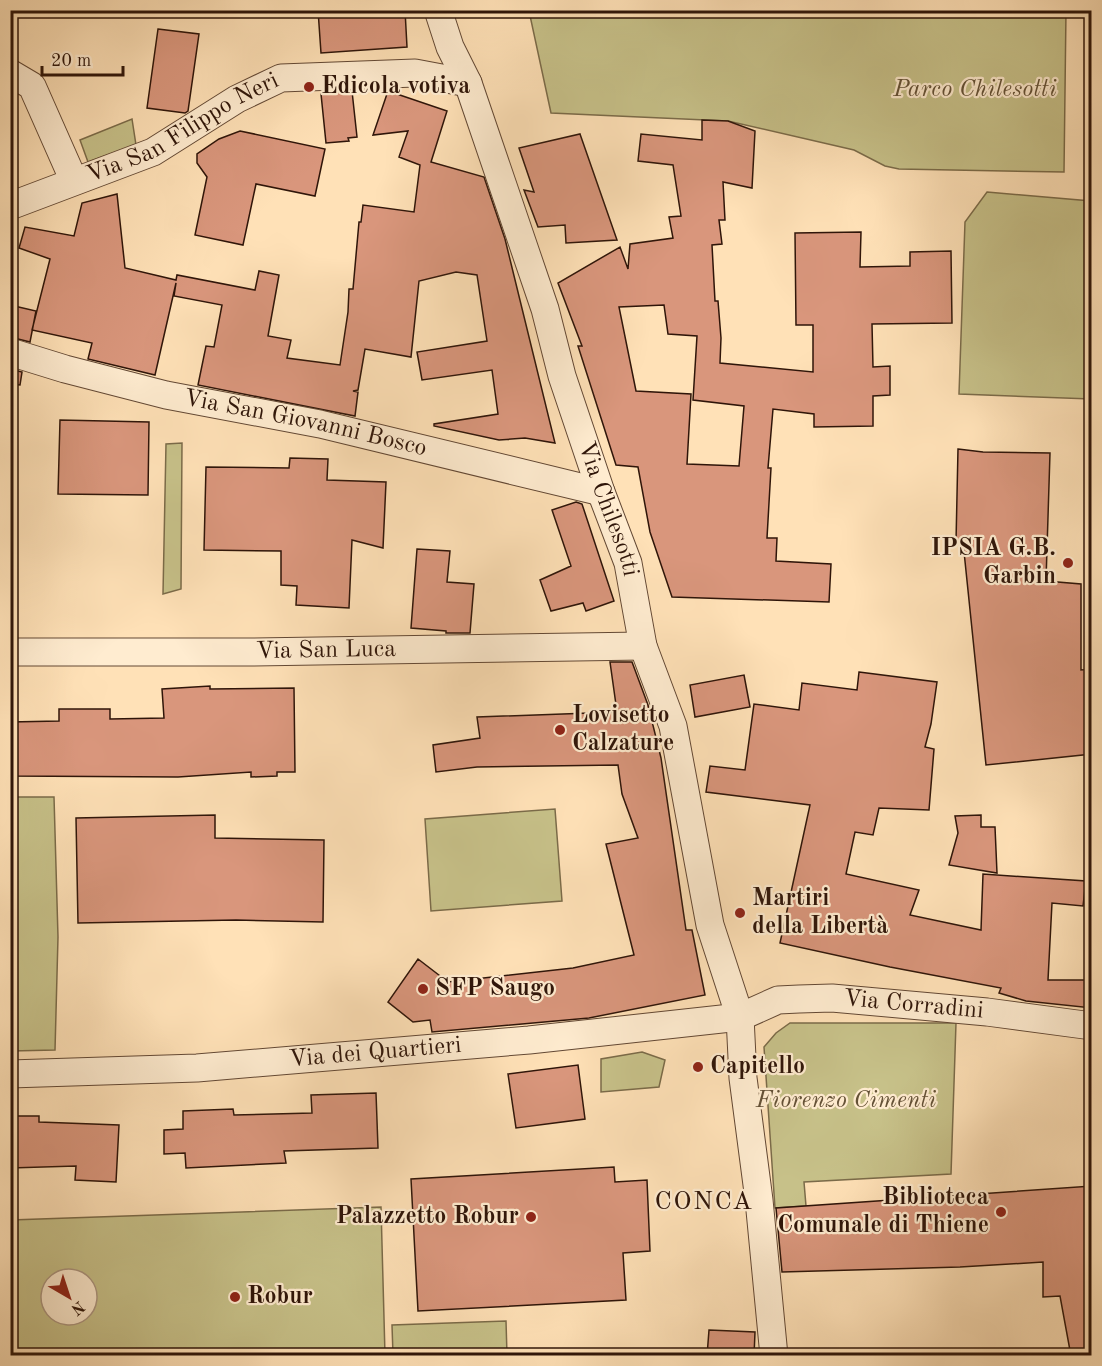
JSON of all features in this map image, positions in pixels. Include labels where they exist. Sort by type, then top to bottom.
[{"type":"street","name":"Via Chilesotti","points":[[438,10],[450,47],[468,82],[545,309],[562,376],[601,492],[628,563],[643,646],[673,726],[710,925],[740,1017],[743,1078],[759,1200],[774,1356]]},
{"type":"street","points":[[10,73],[32,86],[74,181]]},
{"type":"street","name":"Via San Filippo Neri","points":[[10,206],[153,152],[237,99],[281,78],[415,73],[468,82]]},
{"type":"street","name":"Via San Giovanni Bosco","points":[[10,352],[64,369],[166,395],[320,424],[601,492]]},
{"type":"street","name":"Via San Luca","points":[[10,652],[239,652],[643,646]]},
{"type":"street","name":"Via Corradini","points":[[740,1017],[778,1000],[832,998],[987,1012],[1092,1026]]},
{"type":"street","name":"Via dei Quartieri","points":[[10,1074],[197,1068],[529,1040],[740,1017]]},
{"type":"green space","name":"Parco Chilesotti","points":[[529,11],[1066,11],[1064,172],[899,169],[885,166],[854,150],[728,121],[551,113]]},
{"type":"green space","points":[[132,119],[136,145],[88,162],[80,140]]},
{"type":"green space","points":[[987,192],[1091,201],[1091,399],[959,394],[965,222]]},
{"type":"green space","points":[[182,443],[181,589],[163,594],[166,444]]},
{"type":"green space","points":[[10,797],[54,797],[58,937],[55,1050],[11,1051]]},
{"type":"green space","points":[[555,809],[562,901],[431,911],[425,819]]},
{"type":"green space","name":"Fiorenzo Cimenti","points":[[790,1023],[956,1023],[951,1174],[804,1182],[806,1206],[775,1208],[764,1047],[776,1033]]},
{"type":"green space","points":[[642,1052],[665,1060],[659,1087],[601,1092],[601,1059]]},
{"type":"green space","name":"Robur","points":[[381,1207],[385,1355],[11,1355],[11,1220]]},
{"type":"green space","points":[[506,1321],[507,1355],[393,1355],[392,1325]]},
{"type":"building","points":[[318,10],[405,10],[407,47],[321,53]]},
{"type":"building","points":[[158,29],[199,34],[188,111],[185,113],[147,108]]},
{"type":"building","points":[[352,91],[357,137],[348,138],[349,141],[326,143],[321,94]]},
{"type":"building","points":[[388,91],[447,111],[431,162],[484,177],[505,239],[555,443],[525,438],[499,440],[434,426],[434,424],[498,414],[492,370],[422,380],[417,352],[487,341],[477,275],[456,272],[419,281],[411,357],[365,349],[358,390],[353,391],[358,392],[355,416],[198,385],[206,346],[214,347],[222,305],[174,296],[176,283],[155,375],[88,359],[92,343],[32,330],[50,259],[19,248],[25,227],[74,236],[82,203],[117,194],[125,268],[176,280],[177,275],[255,290],[259,271],[279,275],[268,336],[291,340],[287,358],[340,365],[349,289],[353,289],[359,222],[361,222],[363,205],[414,212],[420,165],[399,157],[408,131],[373,135]]},
{"type":"building","points":[[702,120],[728,121],[755,131],[752,188],[723,182],[725,220],[719,220],[722,244],[712,245],[715,301],[718,301],[721,338],[720,363],[813,372],[813,325],[796,325],[795,233],[861,232],[860,267],[910,266],[910,252],[951,251],[952,323],[872,324],[873,367],[890,366],[890,395],[873,396],[873,426],[814,427],[814,414],[773,409],[768,468],[771,468],[767,538],[777,538],[776,561],[831,564],[829,602],[672,597],[650,532],[638,467],[616,465],[578,346],[582,346],[558,283],[620,247],[628,269],[630,244],[673,238],[669,217],[681,216],[673,165],[638,161],[641,134],[702,140]],"holes":[[[664,305],[668,334],[697,336],[693,400],[744,406],[739,466],[687,464],[691,394],[636,391],[619,307]]]},
{"type":"building","points":[[240,131],[325,149],[315,196],[256,184],[243,245],[195,235],[207,177],[197,163],[197,154],[219,139]]},
{"type":"building","points":[[580,134],[617,240],[566,243],[565,225],[538,227],[524,190],[534,192],[519,148]]},
{"type":"building","points":[[10,305],[36,311],[30,342],[10,337]]},
{"type":"building","points":[[10,369],[22,372],[20,385],[10,384]]},
{"type":"building","points":[[60,420],[149,422],[148,495],[58,494]]},
{"type":"building","points":[[958,449],[983,452],[1050,453],[1046,581],[1081,584],[1081,670],[1092,669],[1092,754],[986,765],[963,542],[956,542]]},
{"type":"building","points":[[290,458],[328,459],[327,480],[386,482],[383,548],[352,540],[349,608],[296,605],[297,586],[281,585],[281,551],[204,550],[206,467],[289,468]]},
{"type":"building","points":[[576,502],[582,504],[614,601],[586,611],[583,603],[551,611],[540,580],[571,566],[552,510]]},
{"type":"building","points":[[417,549],[450,551],[447,582],[474,584],[470,633],[446,633],[446,631],[411,628]]},
{"type":"building","points":[[610,662],[632,662],[648,705],[661,758],[686,930],[692,930],[705,995],[589,1018],[432,1032],[430,1020],[413,1022],[388,1002],[418,959],[448,982],[573,968],[634,955],[606,844],[638,838],[622,794],[618,765],[477,767],[436,772],[433,745],[480,738],[477,717],[617,712]]},
{"type":"building","points":[[859,672],[937,682],[925,747],[934,749],[929,810],[879,808],[873,835],[855,832],[846,874],[919,890],[910,915],[981,930],[983,874],[1086,881],[1083,906],[1052,903],[1048,980],[1092,980],[1092,1008],[1026,1001],[999,993],[1001,988],[780,943],[810,805],[706,792],[710,766],[745,770],[754,704],[799,710],[802,683],[857,690]]},
{"type":"building","points":[[744,675],[750,707],[695,717],[690,685]]},
{"type":"building","points":[[210,686],[210,689],[294,688],[295,772],[277,772],[277,776],[251,777],[251,772],[178,777],[10,776],[10,722],[59,721],[59,709],[110,709],[110,719],[164,718],[162,689]]},
{"type":"building","points":[[215,815],[215,838],[324,840],[323,922],[236,920],[78,923],[76,818]]},
{"type":"building","points":[[981,815],[981,827],[995,827],[997,873],[949,865],[958,833],[955,816]]},
{"type":"building","points":[[578,1065],[585,1119],[516,1128],[508,1074]]},
{"type":"building","points":[[376,1093],[378,1148],[284,1151],[286,1163],[186,1168],[185,1153],[164,1154],[164,1130],[183,1129],[183,1111],[233,1109],[234,1115],[312,1113],[311,1095]]},
{"type":"building","points":[[10,1116],[39,1116],[39,1122],[119,1125],[116,1182],[75,1180],[76,1166],[10,1168]]},
{"type":"building","name":"Palazzetto Robur","points":[[614,1167],[615,1182],[647,1180],[650,1251],[623,1253],[626,1300],[418,1311],[411,1179]]},
{"type":"building","points":[[1092,1186],[1092,1356],[1071,1356],[1060,1296],[1043,1297],[1043,1262],[960,1267],[782,1272],[776,1208]]},
{"type":"building","points":[[709,1330],[755,1332],[754,1356],[707,1356]]},
{"type":"place","name":"Edicola votiva","points":[[309,87]]},
{"type":"place","name":"IPSIA G.B. Garbin","points":[[1068,563]]},
{"type":"place","name":"Lovisetto Calzature","points":[[560,730]]},
{"type":"place","name":"Martiri della Libertà","points":[[740,913]]},
{"type":"place","name":"SFP Saugo","points":[[423,989]]},
{"type":"place","name":"Capitello","points":[[698,1067]]},
{"type":"place","name":"Biblioteca Comunale di Thiene","points":[[1001,1212]]},
{"type":"place","name":"Palazzetto Robur","points":[[531,1217]]},
{"type":"place","name":"Robur","points":[[235,1297]]},
{"type":"district","name":"CONCA","points":[[704,1202]]}]
